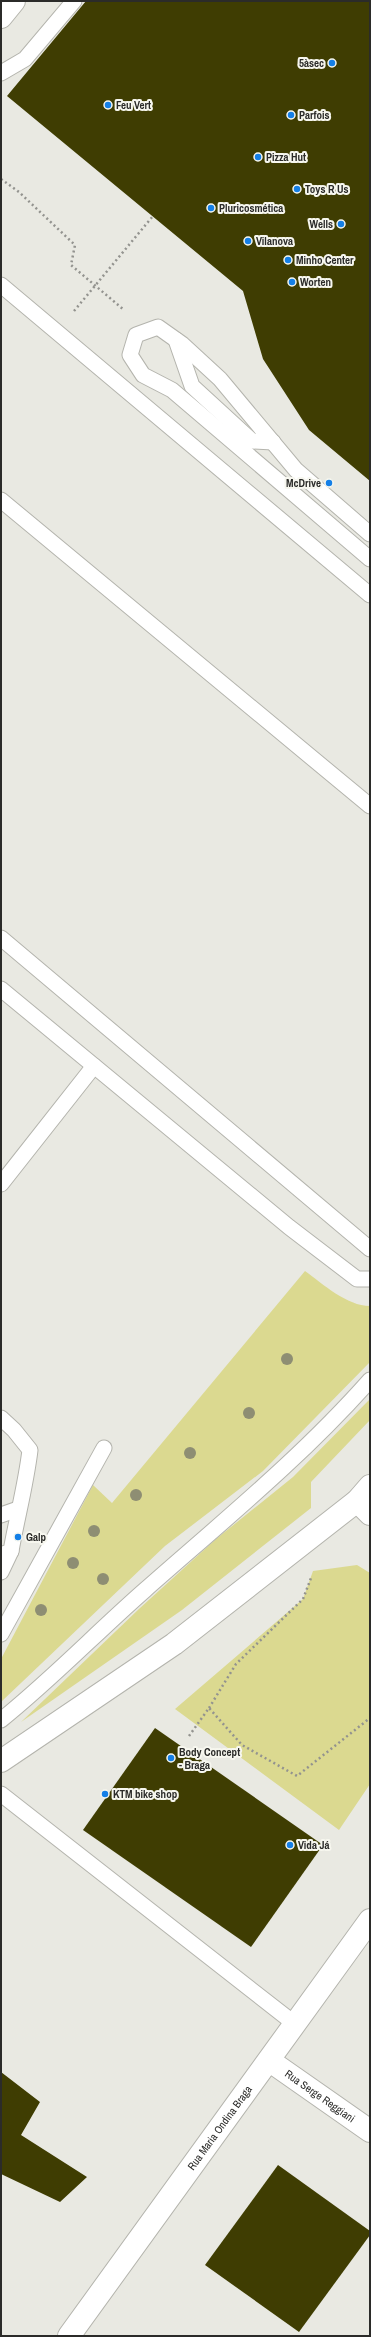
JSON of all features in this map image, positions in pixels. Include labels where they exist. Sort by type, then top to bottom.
[{"type":"street","points":[[1,17],[14,1]]},
{"type":"street","points":[[1,1761],[174,1644],[366,1501]]},
{"type":"street","name":"Rua Maria Ondina Braga","points":[[69,2336],[270,2061],[370,1920]]},
{"type":"street","name":"Rua Serge Reggiani","points":[[270,2061],[370,2131]]},
{"type":"lane","points":[[1,73],[25,59],[74,1]]},
{"type":"lane","points":[[1,285],[370,595]]},
{"type":"lane","points":[[370,534],[296,470],[220,379],[176,340],[158,327],[136,335],[130,355],[143,375],[172,390],[370,559]]},
{"type":"lane","points":[[176,340],[192,386],[252,441],[273,442]]},
{"type":"lane","points":[[1,500],[370,806]]},
{"type":"lane","points":[[1,938],[370,1249]]},
{"type":"lane","points":[[1,989],[295,1232],[357,1279],[370,1279]]},
{"type":"lane","points":[[1,1184],[94,1066]]},
{"type":"lane","points":[[1,1720],[121,1611],[270,1482],[347,1406],[370,1380]]},
{"type":"lane","points":[[1,1418],[14,1430],[30,1450],[26,1482],[1,1572]]},
{"type":"lane","points":[[1,1634],[104,1448]]},
{"type":"lane","points":[[1,1515],[18,1509]]},
{"type":"lane","points":[[1,1794],[295,2024]]},
{"type":"path","points":[[1,179],[19,192],[75,245],[71,265],[126,312]]},
{"type":"path","points":[[57,332],[153,216]]},
{"type":"path","points":[[189,1736],[209,1708],[236,1664],[303,1599],[313,1571]]},
{"type":"path","points":[[209,1708],[242,1745],[297,1776],[370,1718]]},
{"type":"shaded area","points":[[305,1271],[327,1288],[344,1298],[361,1305],[370,1306],[370,1362],[263,1471],[165,1546],[1,1702],[1,1659],[93,1485],[112,1503]]},
{"type":"shaded area","points":[[370,1399],[370,1420],[311,1482],[311,1508],[182,1610],[21,1722],[140,1608],[216,1539],[293,1477]]},
{"type":"shaded area","points":[[357,1565],[370,1573],[370,1784],[339,1830],[175,1709],[303,1599],[313,1571]]},
{"type":"building","name":"Minho Center","points":[[86,1],[370,1],[370,481],[309,430],[263,359],[243,291],[7,96]]},
{"type":"building","points":[[155,1728],[323,1845],[251,1947],[83,1830]]},
{"type":"building","points":[[1,2072],[40,2102],[21,2135],[87,2177],[60,2202],[1,2174]]},
{"type":"building","points":[[278,2165],[370,2231],[370,2235],[299,2332],[205,2265]]},
{"type":"place","name":"5àsec","points":[[332,63]]},
{"type":"place","name":"Feu Vert","points":[[108,105]]},
{"type":"place","name":"Parfois","points":[[291,115]]},
{"type":"place","name":"Pizza Hut","points":[[258,157]]},
{"type":"place","name":"Toys R Us","points":[[297,189]]},
{"type":"place","name":"Pluricosmética","points":[[211,208]]},
{"type":"place","name":"Wells","points":[[341,224]]},
{"type":"place","name":"Vilanova","points":[[248,241]]},
{"type":"place","name":"Minho Center","points":[[288,260]]},
{"type":"place","name":"Worten","points":[[292,282]]},
{"type":"place","name":"McDrive","points":[[329,483]]},
{"type":"place","name":"Galp","points":[[18,1537]]},
{"type":"place","name":"Body Concept - Braga","points":[[171,1758]]},
{"type":"place","name":"KTM bike shop","points":[[105,1794]]},
{"type":"place","name":"Vida Já","points":[[290,1845]]}]
